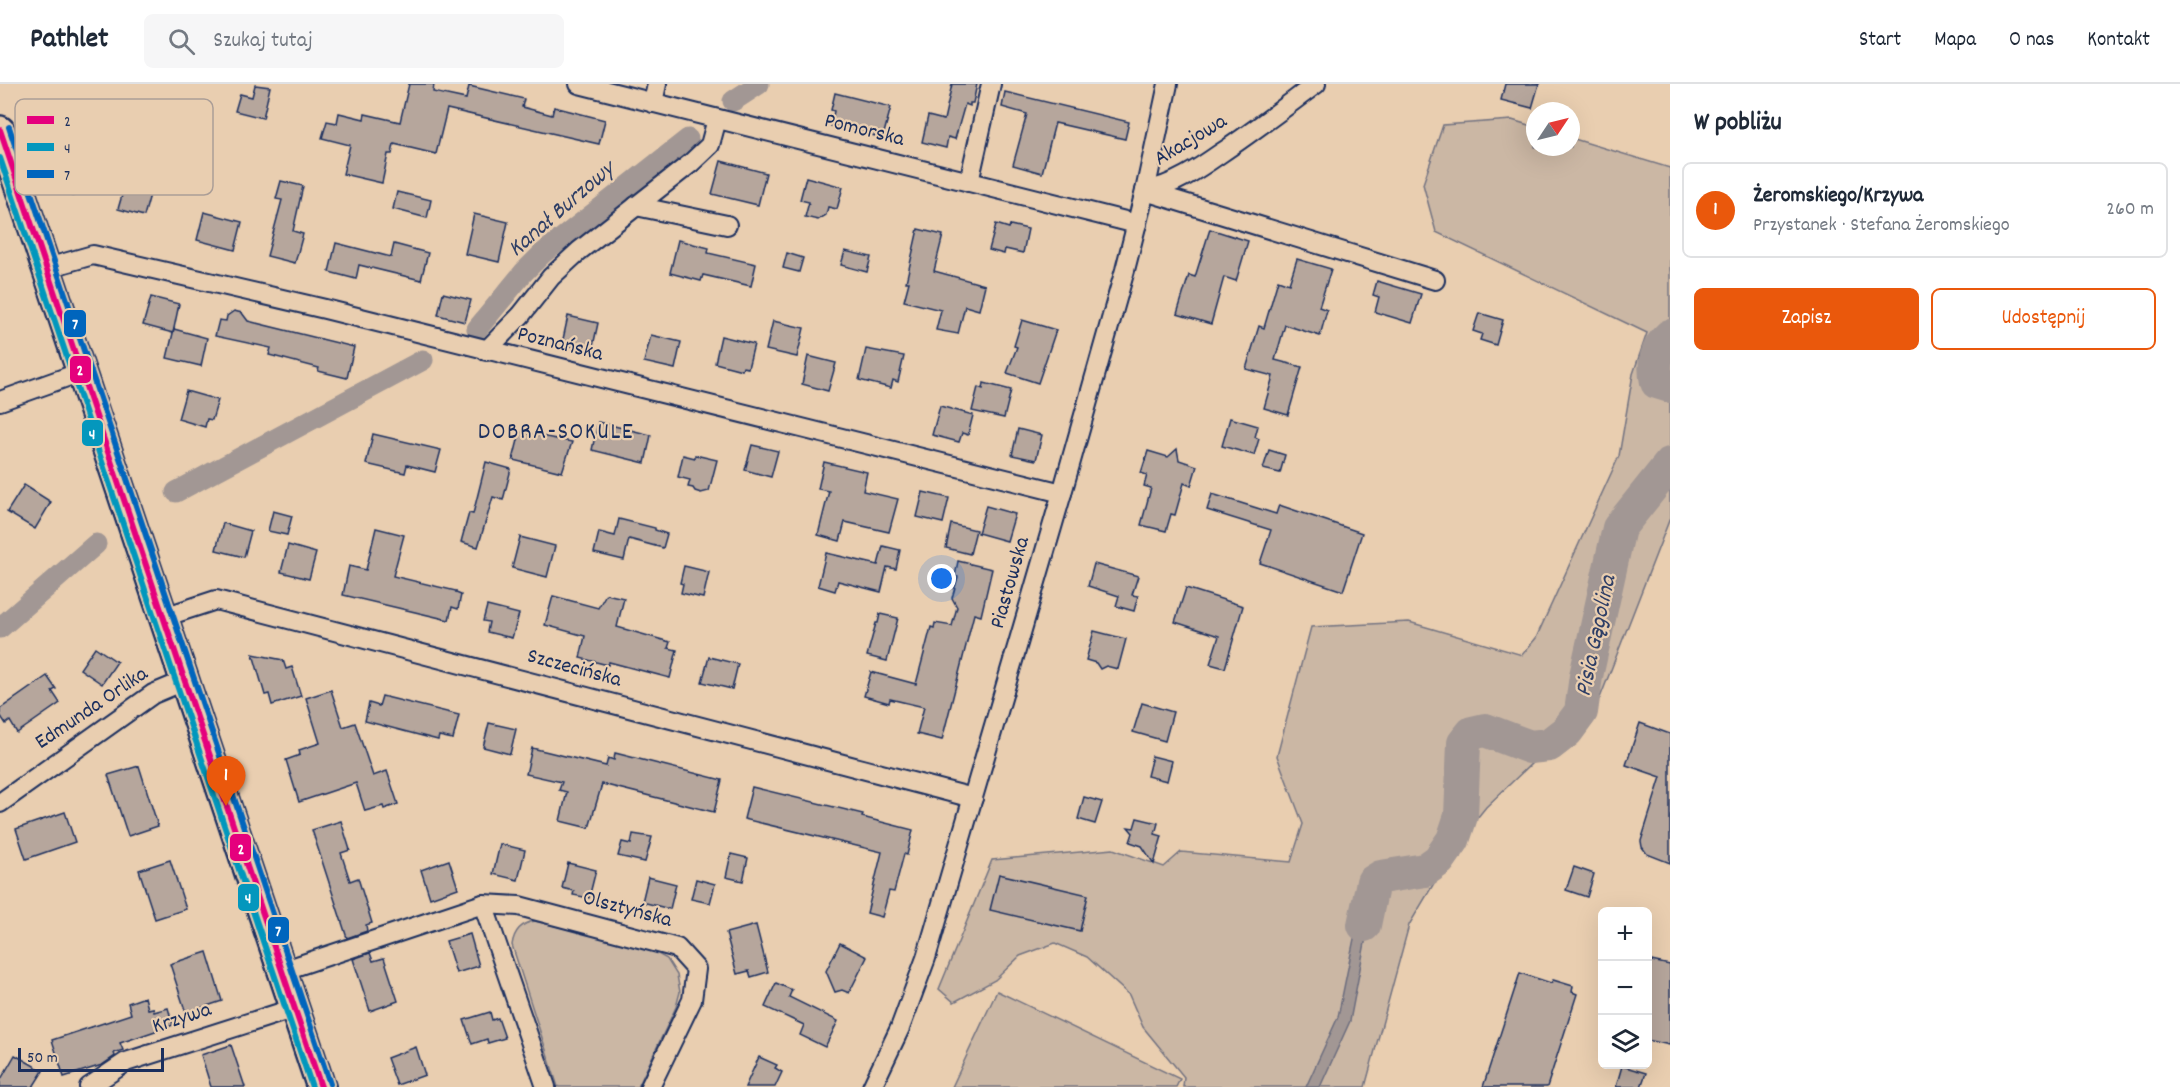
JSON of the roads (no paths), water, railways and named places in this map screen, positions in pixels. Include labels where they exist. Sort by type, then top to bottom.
[{"type":"street","name":"Pomorska","points":[[579,84],[1137,224]]},
{"type":"street","points":[[653,103],[657,84]]},
{"type":"street","points":[[969,182],[991,84]]},
{"type":"street","name":"Piastowska","points":[[872,1087],[900,1028],[926,958],[1062,493],[1137,224],[1168,84]]},
{"type":"street","name":"Akacjowa","points":[[1145,191],[1164,187],[1194,171],[1258,128],[1316,84]]},
{"type":"street","points":[[486,351],[521,315],[551,277],[710,145],[717,119]]},
{"type":"street","points":[[0,130],[15,175]]},
{"type":"street","points":[[1145,191],[1435,280]]},
{"type":"street","points":[[22,195],[321,1087]]},
{"type":"street","points":[[636,206],[728,225]]},
{"type":"street","name":"Poznańska","points":[[46,268],[93,255],[325,309],[1062,493]]},
{"type":"street","points":[[0,401],[81,372]]},
{"type":"street","name":"Szczecińska","points":[[164,617],[216,600],[973,798]]},
{"type":"street","name":"Edmunda Orlika","points":[[0,803],[144,699],[184,681]]},
{"type":"street","points":[[483,904],[546,1087]]},
{"type":"street","name":"Olsztyńska","points":[[282,971],[483,904],[519,906],[677,948],[696,969],[692,1000],[650,1087]]},
{"type":"street","name":"Krzywa","points":[[89,1087],[126,1062],[295,1008]]},
{"type":"waterway","name":"Kanał Burzowy","points":[[733,101],[759,84]]},
{"type":"waterway","name":"Kanał Burzowy","points":[[477,329],[524,272],[542,254],[688,139]]},
{"type":"waterway","name":"Pisia Gągolina","points":[[1670,336],[1659,351],[1655,369],[1657,382],[1670,386]]},
{"type":"waterway","name":"Kanał Burzowy","points":[[176,492],[423,360]]},
{"type":"waterway","name":"Pisia Gągolina","points":[[1364,925],[1373,882],[1381,877],[1425,870],[1439,860],[1453,840],[1461,816],[1464,743],[1472,733],[1485,730],[1530,747],[1549,745],[1567,731],[1581,712],[1586,676],[1619,528],[1670,464]]},
{"type":"waterway","name":"Kanał Burzowy","points":[[0,628],[96,544]]},
{"type":"place","name":"Żeromskiego/Krzywa","points":[[226,806]]},
{"type":"district","name":"DOBRA-SOKULE","points":[[556,433]]}]
